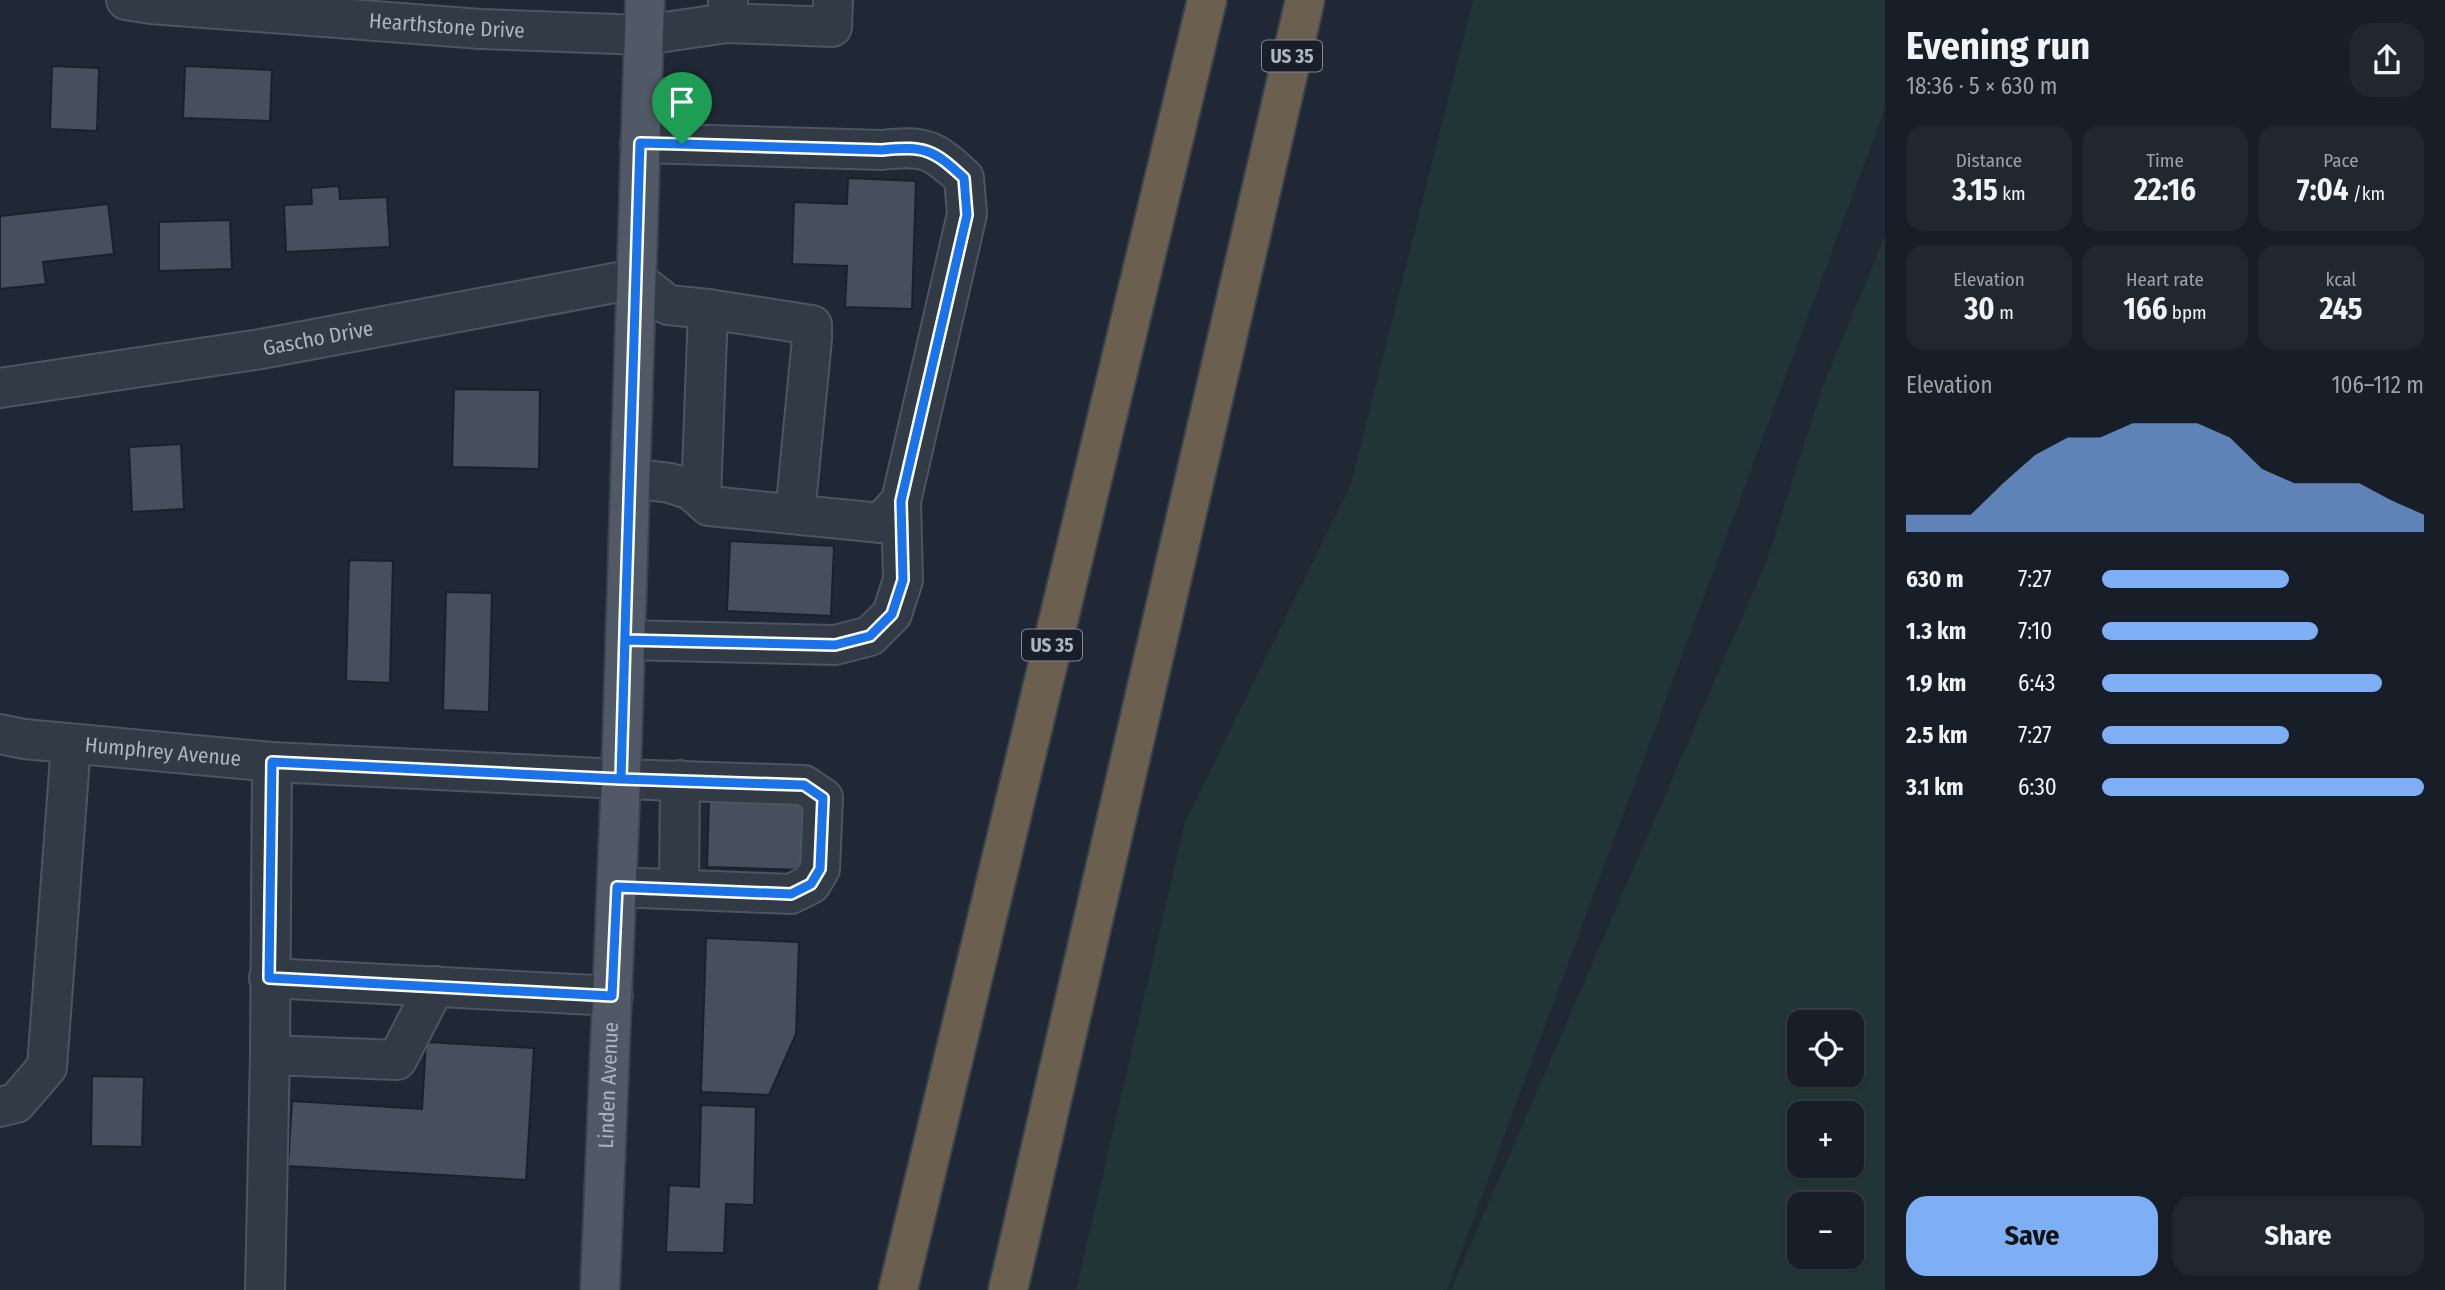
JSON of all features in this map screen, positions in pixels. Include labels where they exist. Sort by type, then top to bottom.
[{"type":"highway","points":[[1152,225],[1180,0]]},
{"type":"highway","name":"US 35","points":[[898,1290],[1207,0]]},
{"type":"highway","name":"US 35","points":[[1007,1290],[1306,0]]},
{"type":"main road","name":"Linden Avenue","points":[[600,1290],[621,779],[645,18]]},
{"type":"street","name":"Hearthstone Drive","points":[[145,1],[363,10],[481,29],[727,11],[832,27],[833,0]]},
{"type":"street","points":[[625,640],[835,645],[870,636],[892,614],[903,580],[901,501],[967,215],[964,178],[941,156],[912,147],[882,150],[640,143]]},
{"type":"street","points":[[635,278],[668,305],[812,325],[795,514]]},
{"type":"street","name":"Gascho Drive","points":[[0,387],[261,349],[635,278]]},
{"type":"street","points":[[701,498],[708,309]]},
{"type":"street","points":[[630,478],[670,483],[691,490],[709,506],[881,523],[901,501]]},
{"type":"street","name":"Humphrey Avenue","points":[[0,734],[71,744],[272,762],[804,785],[823,798],[820,869],[811,884],[791,894],[679,888]]},
{"type":"street","points":[[0,1107],[16,1103],[47,1067],[71,744]]},
{"type":"street","points":[[265,1290],[272,762]]},
{"type":"street","points":[[617,887],[679,888],[680,780]]},
{"type":"street","points":[[269,978],[612,996]]},
{"type":"street","points":[[270,1055],[397,1060],[435,986]]},
{"type":"shaded area","points":[[1473,0],[1885,0],[1885,108],[1447,1290],[1076,1290],[1185,822],[1351,484]]},
{"type":"shaded area","points":[[1885,236],[1885,1290],[1451,1290],[1767,560],[1823,386]]},
{"type":"building","points":[[52,66],[99,68],[97,131],[50,129]]},
{"type":"building","points":[[185,66],[272,70],[270,121],[183,118]]},
{"type":"building","points":[[848,178],[916,181],[912,309],[845,307],[847,266],[792,264],[794,202],[847,204]]},
{"type":"building","points":[[339,186],[340,199],[387,197],[390,247],[286,252],[284,205],[312,204],[311,188]]},
{"type":"building","points":[[108,204],[114,254],[43,262],[46,284],[0,289],[0,216]]},
{"type":"building","points":[[230,220],[232,269],[159,271],[159,222]]},
{"type":"building","points":[[454,389],[540,390],[539,469],[452,467]]},
{"type":"building","points":[[181,444],[184,509],[132,512],[129,447]]},
{"type":"building","points":[[730,541],[834,546],[831,616],[727,611]]},
{"type":"building","points":[[349,560],[393,561],[390,683],[346,681]]},
{"type":"building","points":[[446,592],[492,593],[489,712],[443,710]]},
{"type":"building","points":[[709,799],[806,803],[804,870],[707,867]]},
{"type":"building","points":[[706,938],[799,942],[796,1034],[769,1095],[701,1092]]},
{"type":"building","points":[[426,1042],[534,1048],[526,1180],[288,1166],[292,1101],[422,1109]]},
{"type":"building","points":[[92,1076],[144,1077],[142,1147],[91,1146]]},
{"type":"building","points":[[701,1105],[756,1107],[754,1205],[726,1204],[724,1253],[666,1252],[669,1185],[699,1187]]},
{"type":"route","points":[[682,144],[640,143],[635,278],[621,779],[272,762],[269,978],[612,996],[617,887],[791,894],[811,884],[820,869],[823,798],[804,785],[621,779],[625,640],[835,645],[870,636],[892,614],[903,580],[901,501],[967,215],[964,178],[941,156],[912,147],[882,150],[682,144]]}]
